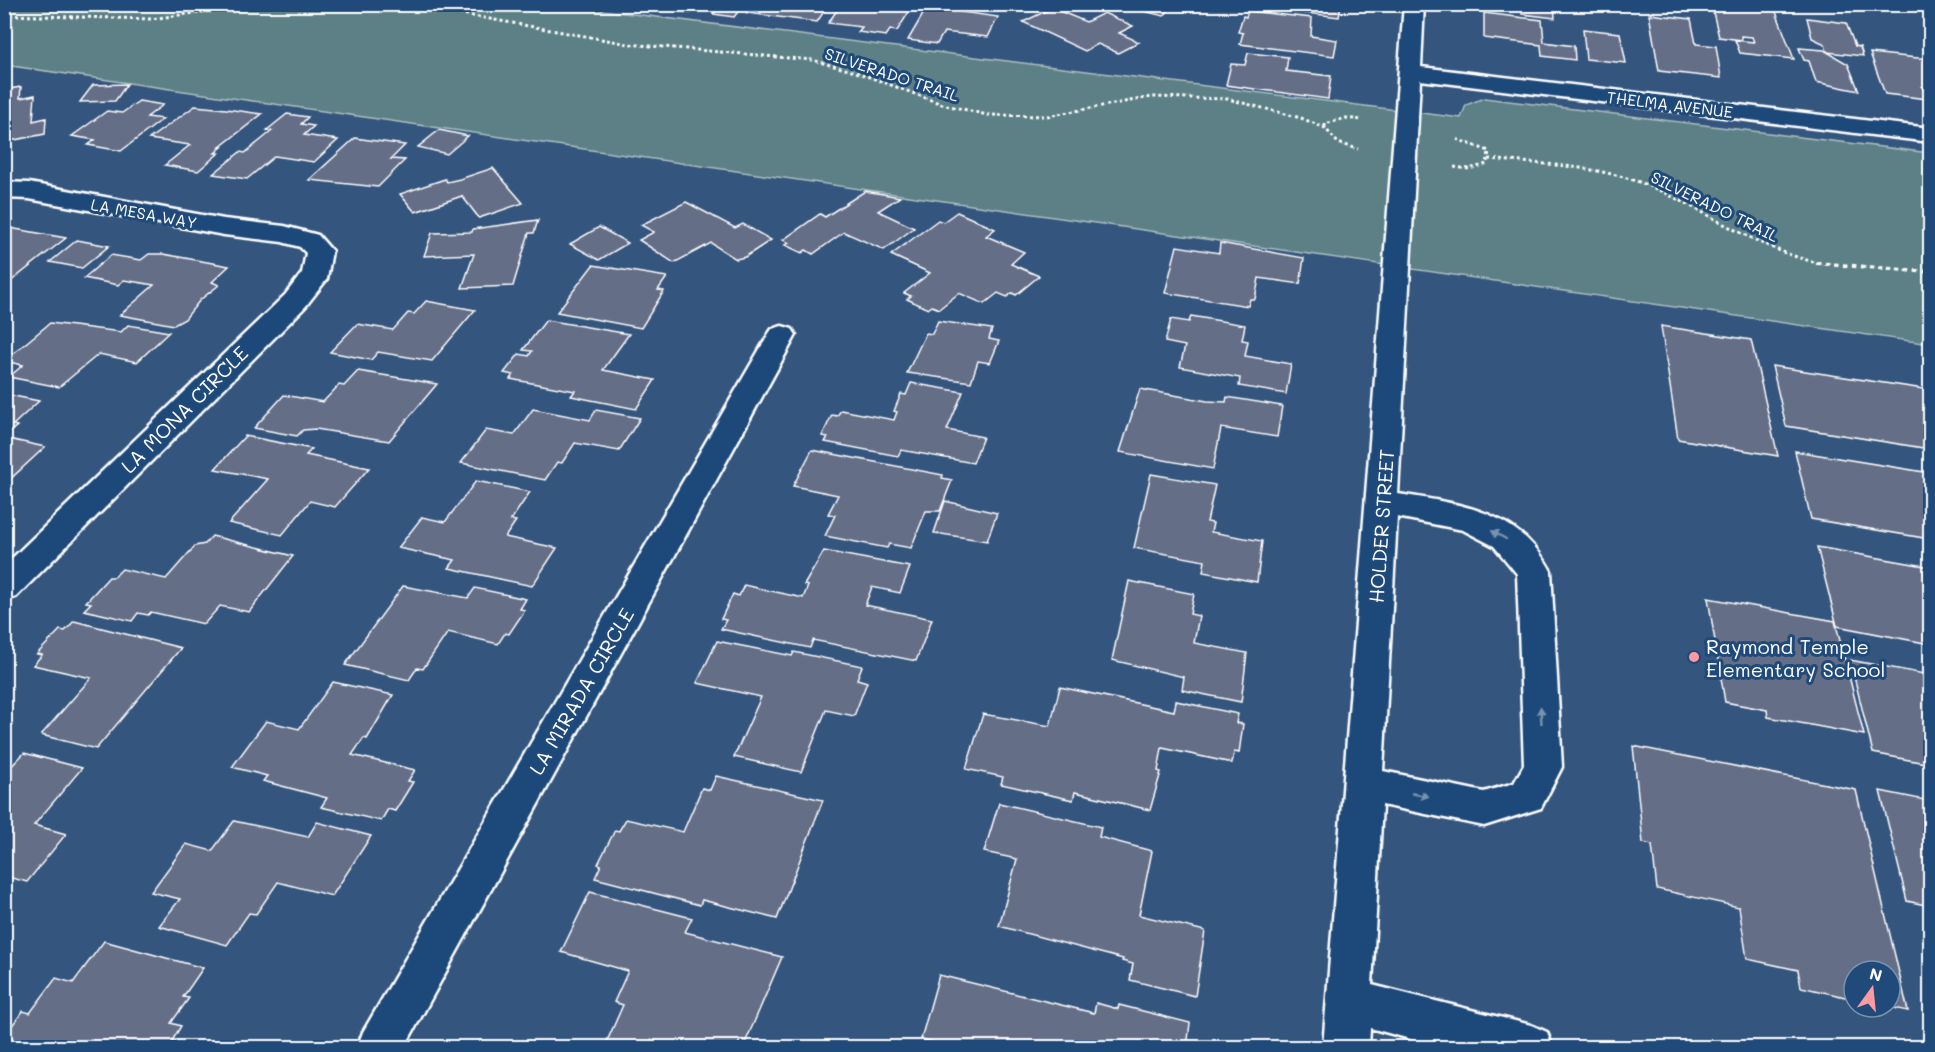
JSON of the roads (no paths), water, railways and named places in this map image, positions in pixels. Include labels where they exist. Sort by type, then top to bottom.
[{"type":"street","name":"HOLDER STREET","points":[[1346,1047],[1414,4]]},
{"type":"street","name":"THELMA AVENUE","points":[[1410,72],[1930,135]]},
{"type":"street","name":"LA MESA WAY","points":[[4,190],[29,191],[88,204],[224,227],[284,234]]},
{"type":"street","name":"LA MONA CIRCLE","points":[[4,588],[314,280],[320,265],[318,251],[309,242],[284,234]]},
{"type":"street","name":"LA MIRADA CIRCLE","points":[[379,1047],[782,335]]},
{"type":"street","points":[[1363,784],[1484,809],[1527,796],[1543,766],[1534,571],[1506,537],[1473,521],[1444,513],[1383,503]]},
{"type":"street","points":[[1348,1001],[1531,1047]]},
{"type":"place","name":"Raymond Temple Elementary School","points":[[1694,657]]}]
